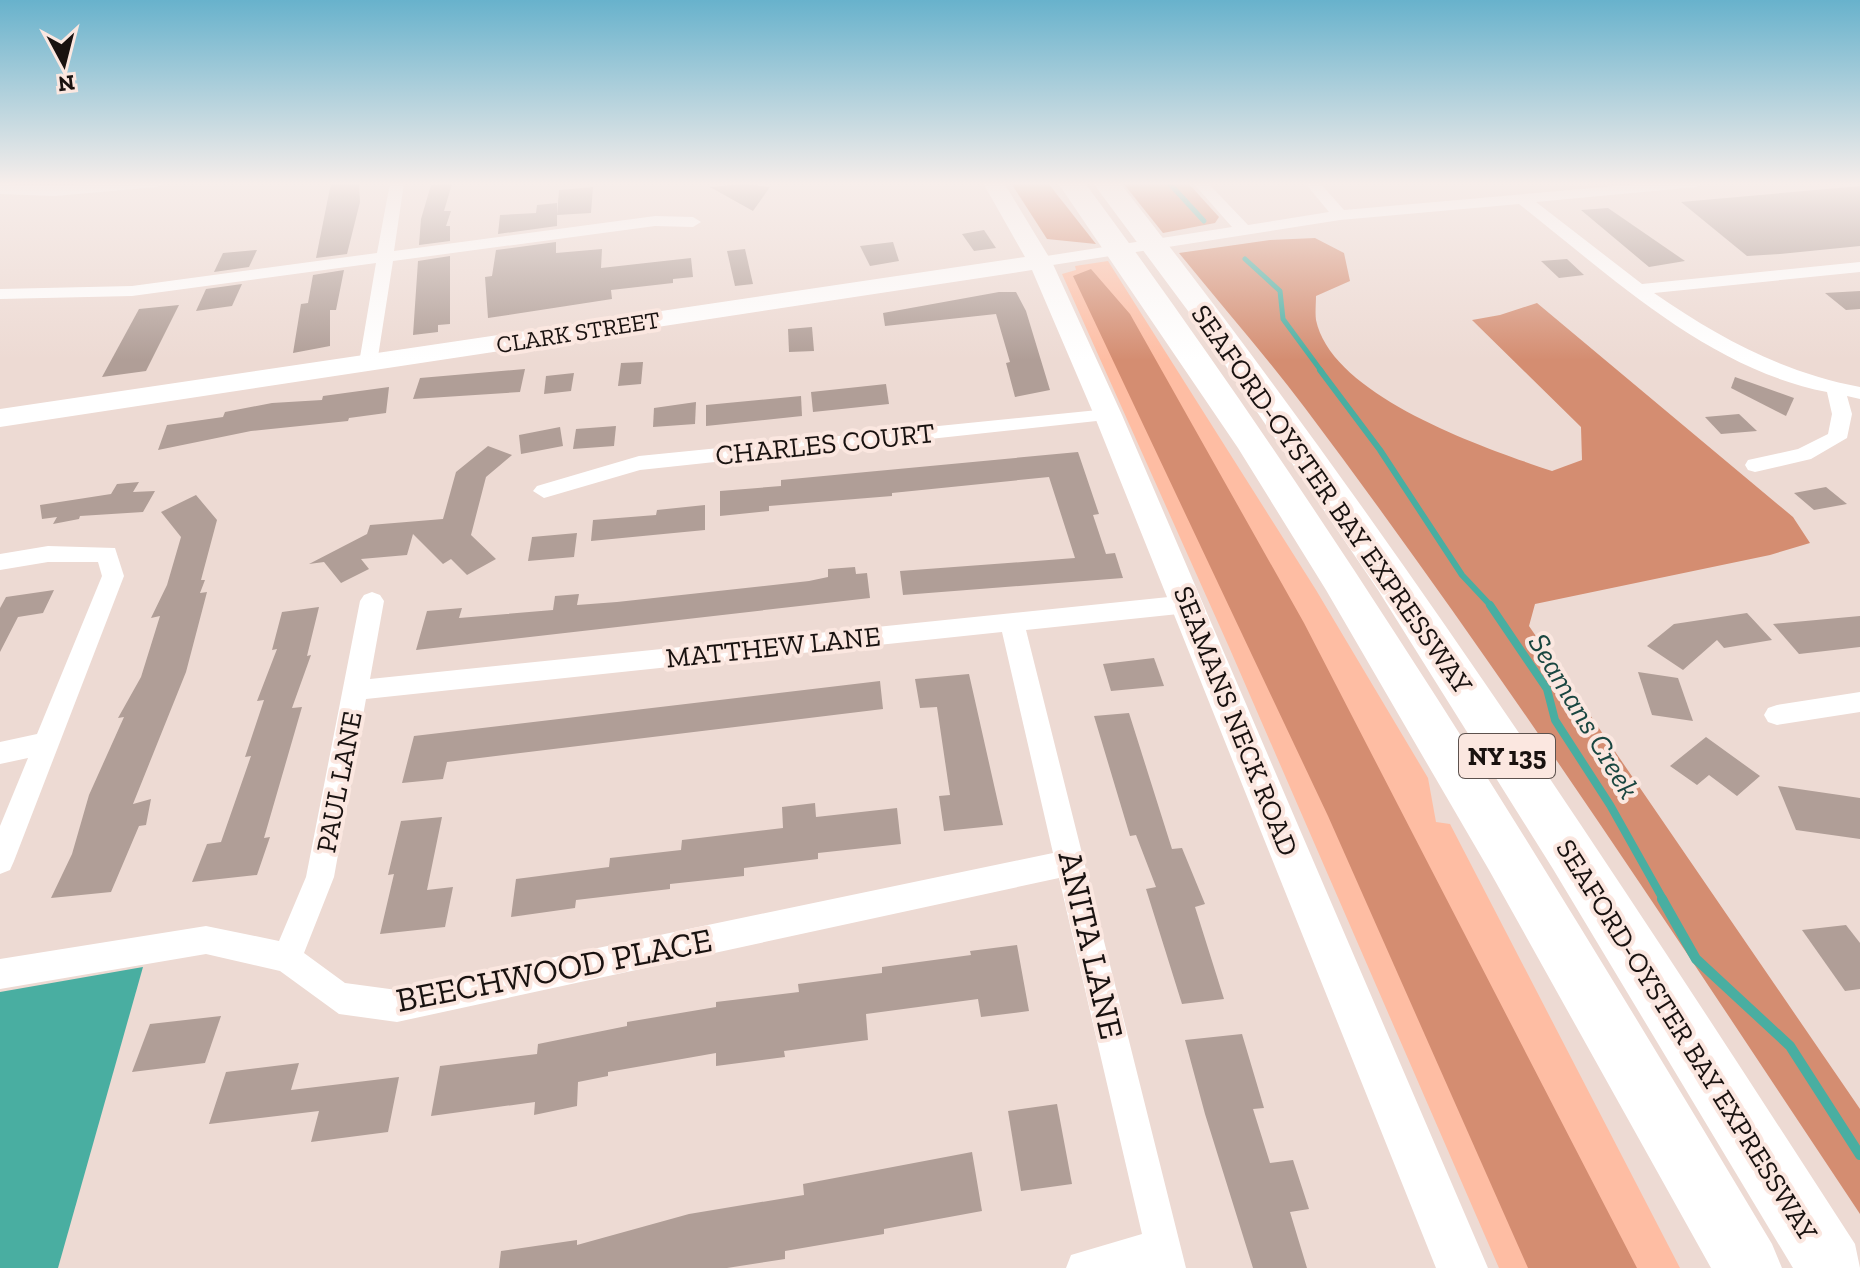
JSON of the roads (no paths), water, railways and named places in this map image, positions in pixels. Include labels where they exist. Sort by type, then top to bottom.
[{"type":"highway","name":"SEAFORD-OYSTER BAY EXPRESSWAY","points":[[1137,242],[1331,490],[1426,631],[1831,1268]]},
{"type":"highway","name":"SEAFORD-OYSTER BAY EXPRESSWAY","points":[[1139,242],[1249,437],[1369,626],[1748,1268]]},
{"type":"street","points":[[368,363],[386,242]]},
{"type":"street","points":[[0,294],[132,291],[495,242]]},
{"type":"street","name":"SEAMANS NECK ROAD","points":[[1028,242],[1108,415],[1188,604],[1462,1268]]},
{"type":"street","name":"CLARK STREET","points":[[0,418],[1169,242]]},
{"type":"street","points":[[1579,242],[1689,327],[1731,349],[1836,390],[1860,393]]},
{"type":"street","points":[[1640,289],[1860,267]]},
{"type":"street","points":[[1755,465],[1804,454],[1837,438],[1842,414],[1836,390]]},
{"type":"street","name":"CHARLES COURT","points":[[544,491],[639,463],[1108,415]]},
{"type":"street","points":[[0,562],[48,554],[107,554],[113,576],[0,861]]},
{"type":"street","name":"PAUL LANE","points":[[287,958],[320,877],[358,690],[372,601]]},
{"type":"street","name":"MATTHEW LANE","points":[[358,690],[1188,604]]},
{"type":"street","name":"ANITA LANE","points":[[1012,623],[1165,1257]]},
{"type":"street","points":[[1777,715],[1860,702]]},
{"type":"street","points":[[0,753],[47,743]]},
{"type":"street","name":"BEECHWOOD PLACE","points":[[0,974],[206,940],[287,958],[339,998],[397,1006],[1071,862]]},
{"type":"street","points":[[1084,1268],[1165,1257]]},
{"type":"water","points":[[143,967],[58,1268],[0,1268],[0,992]]},
{"type":"waterway","name":"Seamans Creek","points":[[1245,259],[1280,291],[1283,319],[1322,372]]},
{"type":"waterway","name":"Seamans Creek","points":[[1320,370],[1380,450],[1462,575],[1492,607]]},
{"type":"waterway","name":"Seamans Creek","points":[[1490,605],[1547,689],[1555,720],[1610,805],[1664,901]]},
{"type":"waterway","name":"Seamans Creek","points":[[1662,899],[1696,959],[1790,1046],[1860,1155]]}]
